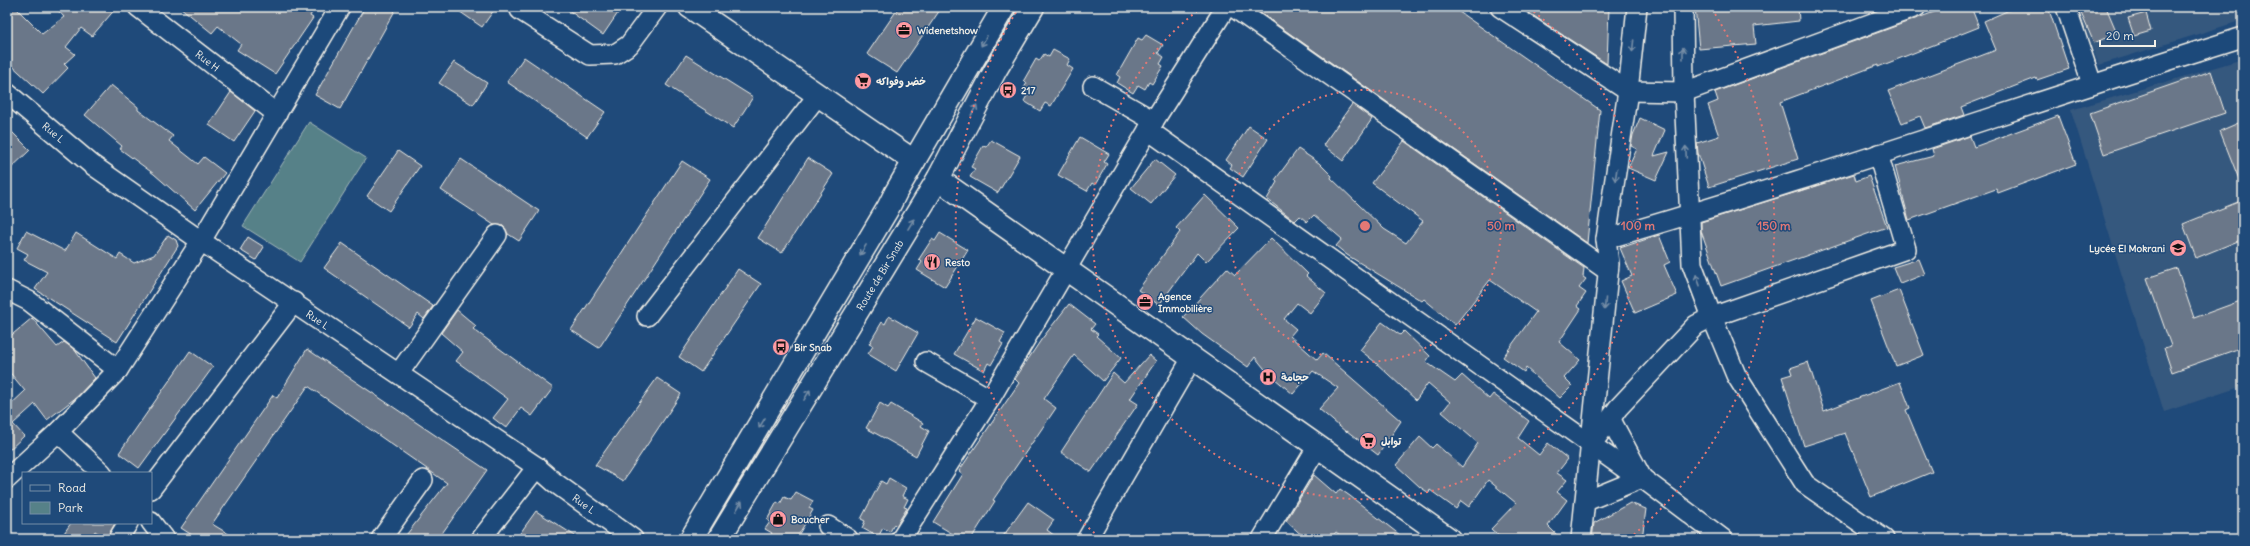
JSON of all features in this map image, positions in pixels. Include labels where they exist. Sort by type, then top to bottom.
[{"type":"main road","points":[[690,7],[818,96],[914,160],[917,185],[939,176]]},
{"type":"main road","points":[[691,539],[888,208],[914,160],[1004,7]]},
{"type":"main road","name":"Route de Bir Snab","points":[[719,539],[939,176],[995,71],[1033,7]]},
{"type":"main road","points":[[914,160],[930,144],[942,150],[939,176]]},
{"type":"main road","points":[[939,176],[1067,270],[1318,446],[1444,538]]},
{"type":"street","name":"Rue H","points":[[138,7],[276,114]]},
{"type":"street","points":[[7,479],[58,432],[118,370],[200,241],[340,7]]},
{"type":"street","points":[[520,10],[590,55],[615,54],[629,45],[657,7]]},
{"type":"street","points":[[902,539],[990,399],[1151,125],[1226,7]]},
{"type":"street","points":[[1233,7],[1608,271]]},
{"type":"street","points":[[1500,7],[1628,91],[1684,92],[1888,11],[1916,7]]},
{"type":"street","points":[[1581,539],[1592,444],[1608,271],[1606,239],[1628,91],[1637,7]]},
{"type":"street","points":[[1683,7],[1684,92],[1692,264],[1712,317],[1736,375],[1805,484],[1884,539]]},
{"type":"street","points":[[2066,7],[2092,84]]},
{"type":"street","points":[[1606,239],[1689,215],[2092,84],[2243,37]]},
{"type":"street","points":[[1093,86],[1151,125],[1634,475],[1642,478],[1723,539]]},
{"type":"street","name":"Rue L","points":[[7,93],[91,164],[200,241],[294,302],[537,467],[554,482],[633,539]]},
{"type":"street","points":[[647,316],[818,96]]},
{"type":"street","points":[[1592,444],[1611,420],[1618,408],[1696,325],[1712,317],[1906,249],[1878,154]]},
{"type":"street","points":[[399,373],[497,236]]},
{"type":"street","points":[[7,290],[28,301],[118,370]]},
{"type":"street","points":[[152,489],[294,302]]},
{"type":"street","points":[[1086,539],[1192,358]]},
{"type":"street","points":[[926,362],[990,399]]},
{"type":"street","points":[[1611,420],[1642,478]]},
{"type":"street","points":[[58,432],[101,472]]},
{"type":"street","points":[[1262,539],[1318,446]]},
{"type":"street","points":[[481,539],[537,467]]},
{"type":"street","points":[[1586,501],[1642,478]]},
{"type":"street","points":[[381,539],[423,480]]},
{"type":"street","points":[[498,517],[500,539]]},
{"type":"street","points":[[152,523],[164,539]]},
{"type":"street","points":[[118,539],[127,524]]},
{"type":"street","points":[[828,526],[848,539]]},
{"type":"shaded area","points":[[2077,7],[2243,7],[2243,20],[2099,65]]},
{"type":"shaded area","name":"Lycée El Mokrani","points":[[2243,59],[2243,386],[2164,412],[2071,110]]},
{"type":"green space","points":[[309,122],[366,158],[300,262],[243,226]]},
{"type":"building","points":[[7,7],[15,7],[42,34],[64,17],[55,7],[117,7],[92,36],[81,28],[66,47],[75,54],[64,64],[68,68],[43,94],[7,61]]},
{"type":"building","points":[[180,7],[315,7],[310,16],[313,18],[275,74],[237,50],[241,44],[218,26],[212,33]]},
{"type":"building","points":[[365,7],[397,7],[340,109],[315,95]]},
{"type":"building","points":[[453,7],[496,7],[482,27]]},
{"type":"building","points":[[564,7],[622,7],[603,35]]},
{"type":"building","name":"Widenetshow","points":[[899,7],[942,7],[897,73],[867,54]]},
{"type":"building","points":[[1252,7],[1452,7],[1600,110],[1587,243]]},
{"type":"building","points":[[1520,7],[1609,7],[1607,64]]},
{"type":"building","points":[[1695,7],[1798,7],[1799,21],[1754,26],[1756,44],[1699,49]]},
{"type":"building","points":[[1948,7],[1971,7],[1979,27],[1878,67],[1878,65],[1780,102],[1798,159],[1709,187],[1698,153],[1697,143],[1719,136],[1708,105],[1718,101],[1715,92]]},
{"type":"building","points":[[2016,7],[2048,7],[2069,69],[2037,80],[2036,78],[1961,107],[1964,115],[1925,128],[1920,116],[1902,123],[1888,91],[1996,50],[1984,21]]},
{"type":"building","points":[[2096,7],[2106,7],[2117,33],[2094,43],[2081,13]]},
{"type":"building","points":[[2146,13],[2151,31],[2134,36],[2128,18]]},
{"type":"building","points":[[1146,35],[1163,45],[1158,53],[1164,57],[1160,64],[1163,66],[1152,84],[1149,82],[1145,89],[1138,85],[1133,93],[1117,83],[1120,77],[1117,75],[1138,38],[1142,40]]},
{"type":"building","points":[[1053,50],[1070,59],[1067,65],[1073,69],[1051,106],[1045,103],[1040,111],[1024,101],[1028,94],[1022,91],[1027,83],[1024,80],[1036,59],[1039,61],[1044,54],[1049,57]]},
{"type":"building","points":[[686,55],[753,97],[733,128],[666,85]]},
{"type":"building","points":[[524,57],[605,112],[587,137],[507,82]]},
{"type":"building","points":[[454,62],[487,83],[473,105],[439,83]]},
{"type":"building","points":[[2211,71],[2225,113],[2104,154],[2090,113]]},
{"type":"building","points":[[111,85],[138,107],[138,110],[173,136],[169,141],[198,164],[204,157],[225,173],[195,210],[154,174],[120,149],[122,146],[85,115]]},
{"type":"building","points":[[231,92],[255,111],[234,142],[209,125]]},
{"type":"building","points":[[1352,104],[1372,119],[1343,161],[1323,145]]},
{"type":"building","points":[[2058,116],[2076,164],[1998,193],[1996,189],[1909,220],[1895,166],[1934,156],[1932,149],[1970,136],[1974,147]]},
{"type":"building","points":[[1640,118],[1665,130],[1654,156],[1669,152],[1656,180],[1628,168],[1637,149],[1631,146],[1633,135]]},
{"type":"building","points":[[2243,121],[2243,187],[2242,187],[2220,131]]},
{"type":"building","points":[[1249,126],[1268,139],[1243,177],[1230,168],[1232,165],[1226,160]]},
{"type":"building","points":[[7,127],[30,150],[7,172]]},
{"type":"building","points":[[1080,137],[1109,154],[1104,162],[1107,164],[1095,185],[1092,183],[1087,191],[1058,175]]},
{"type":"building","points":[[991,140],[1020,156],[998,193],[970,177],[975,169],[971,167],[983,146],[986,147]]},
{"type":"building","points":[[1404,141],[1584,268],[1583,277],[1586,279],[1579,288],[1586,293],[1577,306],[1581,309],[1559,342],[1580,360],[1564,378],[1572,386],[1560,398],[1526,368],[1524,372],[1503,357],[1536,312],[1490,280],[1455,325],[1424,299],[1422,301],[1347,255],[1336,246],[1342,239],[1314,215],[1307,222],[1300,216],[1295,221],[1267,199],[1277,182],[1275,180],[1298,149],[1319,163],[1332,176],[1331,178],[1384,229],[1406,243],[1423,221],[1372,183]]},
{"type":"building","points":[[398,151],[420,166],[389,211],[367,196]]},
{"type":"building","points":[[808,158],[833,174],[782,253],[758,238]]},
{"type":"building","points":[[461,159],[539,211],[519,241],[508,234],[503,226],[494,225],[441,190]]},
{"type":"building","points":[[1155,159],[1175,175],[1151,204],[1131,188]]},
{"type":"building","points":[[682,161],[710,179],[599,348],[571,330]]},
{"type":"building","points":[[1854,174],[1856,181],[1869,176],[1887,227],[1721,286],[1701,231],[1701,222]]},
{"type":"building","points":[[1205,195],[1239,228],[1206,262],[1197,253],[1159,305],[1138,290],[1180,232],[1176,228]]},
{"type":"building","points":[[2243,200],[2243,239],[2196,258],[2183,224]]},
{"type":"building","points":[[26,231],[65,251],[76,233],[117,259],[120,254],[134,263],[154,255],[168,235],[176,240],[178,246],[117,342],[35,289],[47,272],[24,260],[28,254],[17,248]]},
{"type":"building","points":[[940,233],[968,250],[945,287],[917,270],[922,262],[919,259],[932,239],[935,241]]},
{"type":"building","points":[[1659,235],[1670,262],[1664,265],[1677,295],[1635,313],[1621,281],[1632,276],[1620,248]]},
{"type":"building","points":[[248,237],[264,247],[256,260],[240,250]]},
{"type":"building","points":[[1271,238],[1308,274],[1306,276],[1326,293],[1310,313],[1297,303],[1284,319],[1296,329],[1290,336],[1317,360],[1323,353],[1401,421],[1378,455],[1347,431],[1346,432],[1319,409],[1338,388],[1313,371],[1293,394],[1268,373],[1255,357],[1248,367],[1202,334],[1183,317],[1227,268],[1235,275]]},
{"type":"building","points":[[342,243],[433,306],[424,319],[418,314],[409,327],[324,268]]},
{"type":"building","points":[[1919,259],[1925,274],[1900,284],[1893,267]]},
{"type":"building","points":[[2177,268],[2194,318],[2243,300],[2243,347],[2172,372],[2164,348],[2171,346],[2147,278]]},
{"type":"building","points":[[738,269],[761,284],[701,372],[679,357]]},
{"type":"building","points":[[1899,290],[1924,355],[1896,366],[1871,301]]},
{"type":"building","points":[[1069,304],[1095,324],[1091,329],[1098,334],[1096,336],[1121,358],[1103,381],[1074,355],[1044,399],[1056,408],[993,500],[995,501],[971,539],[961,539],[933,522],[963,474],[959,471],[1019,383],[1015,379],[1041,340]]},
{"type":"building","points":[[457,310],[476,326],[473,329],[553,388],[532,416],[521,408],[506,428],[493,418],[508,399],[456,361],[463,352],[441,333]]},
{"type":"building","points":[[889,316],[918,333],[896,371],[868,354],[873,346],[869,344],[882,322],[885,324]]},
{"type":"building","points":[[976,317],[1005,333],[1000,342],[1003,344],[991,365],[988,363],[984,371],[954,354]]},
{"type":"building","points":[[32,318],[57,347],[64,342],[74,349],[95,378],[78,396],[47,420],[35,404],[13,424],[24,436],[7,452],[7,408],[25,391],[7,369],[7,339]]},
{"type":"building","points":[[1382,322],[1400,335],[1404,331],[1430,356],[1426,362],[1455,382],[1462,375],[1489,399],[1493,394],[1529,421],[1518,438],[1539,455],[1548,443],[1568,459],[1557,473],[1567,480],[1557,492],[1567,500],[1548,526],[1561,539],[1502,539],[1491,529],[1516,503],[1488,480],[1469,507],[1461,501],[1456,509],[1430,490],[1429,493],[1420,487],[1396,465],[1420,437],[1432,448],[1436,444],[1462,467],[1478,443],[1442,412],[1450,402],[1428,383],[1416,400],[1360,350]]},
{"type":"building","points":[[307,349],[487,470],[438,539],[403,539],[447,483],[308,386],[212,524],[237,539],[198,539],[181,528],[273,395],[277,398]]},
{"type":"building","points":[[190,351],[213,367],[139,468],[119,453]]},
{"type":"building","points":[[1149,355],[1156,361],[1130,399],[1138,404],[1091,472],[1061,452],[1113,373],[1124,383]]},
{"type":"building","points":[[1808,362],[1824,411],[1900,382],[1910,408],[1906,410],[1932,472],[1871,497],[1845,433],[1804,446],[1782,377],[1792,374],[1790,368]]},
{"type":"building","points":[[657,378],[681,394],[623,481],[595,465]]},
{"type":"building","points":[[880,403],[888,408],[891,404],[923,423],[921,426],[929,431],[916,456],[866,428]]},
{"type":"building","points":[[1314,475],[1336,494],[1340,489],[1350,496],[1405,539],[1345,539],[1336,532],[1330,539],[1306,539],[1286,521]]},
{"type":"building","points":[[889,478],[906,488],[902,496],[908,499],[904,507],[907,508],[896,526],[894,524],[890,532],[883,528],[878,537],[862,528],[865,521],[861,519],[881,481],[886,484]]},
{"type":"building","points":[[796,492],[813,501],[809,508],[813,510],[796,539],[768,539],[772,533],[765,529],[770,522],[767,520],[777,502],[780,504],[784,497],[791,500]]},
{"type":"building","points":[[1028,502],[1054,520],[1047,530],[1059,539],[1001,539]]},
{"type":"building","points":[[1630,503],[1646,509],[1642,539],[1592,539],[1594,523]]},
{"type":"building","points":[[536,511],[580,539],[516,539]]},
{"type":"building","points":[[70,524],[114,524],[107,539],[95,531],[90,539],[60,539]]},
{"type":"place","name":"Widenetshow","points":[[904,30]]},
{"type":"place","name":"خضر وفواكه","points":[[863,81]]},
{"type":"place","name":"217","points":[[1008,90]]},
{"type":"place","name":"Lycée El Mokrani","points":[[2178,248]]},
{"type":"place","name":"Resto","points":[[932,262]]},
{"type":"place","name":"Agence Immobilière","points":[[1145,302]]},
{"type":"place","name":"Bir Snab","points":[[781,347]]},
{"type":"place","name":"حجامة","points":[[1268,377]]},
{"type":"place","name":"توابل","points":[[1368,441]]},
{"type":"place","name":"Boucher","points":[[778,519]]}]
